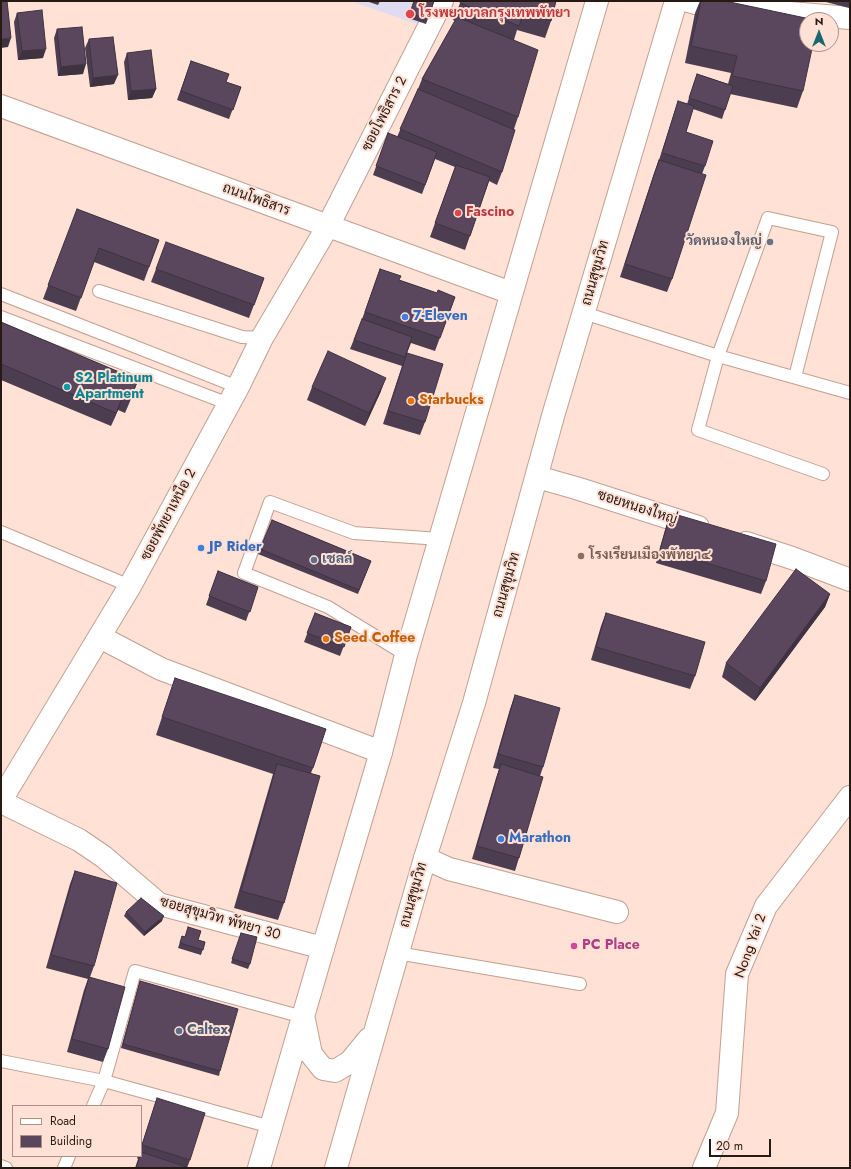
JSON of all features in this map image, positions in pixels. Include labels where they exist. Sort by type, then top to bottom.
[{"type":"main road","name":"ซอยโพธิสาร 2","points":[[328,226],[442,1]]},
{"type":"main road","points":[[259,1168],[382,752],[406,655],[597,1]]},
{"type":"main road","name":"ถนนสุขุมวิท","points":[[336,1168],[425,858],[474,703],[553,416],[676,1]]},
{"type":"main road","points":[[688,1],[706,6],[850,18]]},
{"type":"main road","name":"ถนนโพธิสาร","points":[[1,106],[511,293]]},
{"type":"main road","name":"ซอยพัทยาเหนือ 2","points":[[1,801],[130,586],[234,395],[262,338],[328,226]]},
{"type":"main road","name":"ซอยหนองใหญ่","points":[[537,477],[576,488],[792,558],[850,580]]},
{"type":"main road","points":[[100,637],[161,669],[382,752]]},
{"type":"main road","name":"Nong Yai 2","points":[[704,1168],[727,1113],[737,974],[766,906],[850,797]]},
{"type":"main road","name":"ซอยสุขุมวิท พัทยา 30","points":[[1,801],[79,840],[104,856],[159,904],[323,948]]},
{"type":"main road","points":[[425,858],[449,869],[617,912]]},
{"type":"main road","points":[[303,1017],[312,1054],[323,1069],[335,1070],[350,1062],[374,1033]]},
{"type":"lane","points":[[795,378],[832,232],[768,218],[718,356],[698,430],[823,474]]},
{"type":"lane","points":[[98,291],[242,337],[262,338]]},
{"type":"lane","points":[[1,294],[234,395]]},
{"type":"lane","points":[[584,313],[718,356],[850,394]]},
{"type":"lane","points":[[1,317],[234,395]]},
{"type":"lane","points":[[406,655],[328,607],[244,573],[270,502],[354,533],[440,539]]},
{"type":"lane","points":[[1,532],[130,586]]},
{"type":"lane","points":[[397,953],[580,984]]},
{"type":"lane","points":[[93,1105],[104,1081],[135,971],[303,1017]]},
{"type":"lane","points":[[1,1061],[104,1081],[271,1127]]},
{"type":"lane","points":[[64,1168],[69,1157]]},
{"type":"lane","points":[[1,1166],[6,1168]]},
{"type":"shaded area","name":"โรงพยาบาลกรุงเทพพัทยา","points":[[350,1],[437,1],[426,27]]},
{"type":"building","points":[[1,1],[7,1],[11,38],[1,39]]},
{"type":"building","points":[[414,1],[434,1],[428,19],[410,13]]},
{"type":"building","points":[[461,1],[556,1],[551,21],[524,13],[519,26],[460,3]]},
{"type":"building","points":[[701,1],[725,1],[799,17],[799,52],[811,52],[803,91],[732,76],[737,56],[691,46]]},
{"type":"building","points":[[42,10],[46,49],[22,51],[17,13]]},
{"type":"building","points":[[457,17],[538,50],[518,117],[422,79]]},
{"type":"building","points":[[82,27],[86,64],[61,67],[57,29]]},
{"type":"building","points":[[113,37],[118,75],[93,78],[89,39]]},
{"type":"building","points":[[151,50],[156,89],[131,91],[127,53]]},
{"type":"building","points":[[191,61],[229,74],[226,82],[241,87],[233,110],[181,91]]},
{"type":"building","points":[[697,74],[733,86],[725,110],[689,98]]},
{"type":"building","points":[[418,89],[515,130],[502,172],[400,129]]},
{"type":"building","points":[[678,101],[694,106],[686,132],[713,141],[705,166],[662,153]]},
{"type":"building","points":[[388,133],[437,152],[425,185],[376,166]]},
{"type":"building","points":[[659,160],[706,175],[672,279],[625,264]]},
{"type":"building","name":"Fascino","points":[[456,165],[490,177],[470,236],[435,223]]},
{"type":"building","points":[[77,209],[159,240],[149,267],[99,248],[81,298],[48,285]]},
{"type":"building","points":[[166,242],[264,278],[254,305],[156,269]]},
{"type":"building","name":"7-Eleven","points":[[380,269],[401,276],[399,280],[437,293],[438,290],[455,297],[440,338],[365,312]]},
{"type":"building","points":[[362,319],[412,337],[405,357],[354,340]]},
{"type":"building","points":[[1,322],[138,380],[130,399],[123,396],[116,413],[1,364]]},
{"type":"building","points":[[328,351],[386,378],[369,413],[312,387]]},
{"type":"building","name":"Starbucks","points":[[407,353],[443,364],[425,422],[388,411]]},
{"type":"building","points":[[671,513],[776,544],[766,581],[660,549]]},
{"type":"building","name":"เชลล์","points":[[272,520],[371,561],[359,590],[260,549]]},
{"type":"building","points":[[796,569],[830,594],[760,688],[726,663]]},
{"type":"building","points":[[218,571],[258,587],[250,612],[209,596]]},
{"type":"building","points":[[315,613],[351,627],[344,647],[307,633]]},
{"type":"building","points":[[606,613],[705,642],[695,676],[596,647]]},
{"type":"building","points":[[175,678],[326,729],[313,768],[162,717]]},
{"type":"building","points":[[515,695],[560,708],[543,767],[498,754]]},
{"type":"building","points":[[277,764],[320,776],[284,903],[241,891]]},
{"type":"building","name":"Marathon","points":[[501,764],[543,777],[519,858],[477,846]]},
{"type":"building","points":[[75,871],[117,883],[94,966],[51,955]]},
{"type":"building","points":[[141,898],[164,916],[145,932],[126,912]]},
{"type":"building","points":[[188,927],[201,931],[198,940],[205,942],[203,950],[180,943],[182,936],[185,937]]},
{"type":"building","points":[[241,933],[257,937],[250,964],[232,959]]},
{"type":"building","points":[[89,977],[125,987],[108,1049],[72,1039]]},
{"type":"building","name":"Caltex","points":[[140,981],[238,1009],[220,1071],[123,1044]]},
{"type":"building","points":[[157,1098],[205,1113],[190,1160],[142,1145]]},
{"type":"building","points":[[142,1152],[187,1167],[187,1168],[136,1168],[140,1157],[142,1157]]},
{"type":"place","name":"โรงพยาบาลกรุงเทพพัทยา","points":[[410,14]]},
{"type":"place","name":"Fascino","points":[[458,213]]},
{"type":"place","name":"วัดหนองใหญ่","points":[[770,242]]},
{"type":"place","name":"7-Eleven","points":[[405,317]]},
{"type":"place","name":"S2 Platinum Apartment","points":[[67,387]]},
{"type":"place","name":"Starbucks","points":[[411,401]]},
{"type":"place","name":"JP Rider","points":[[201,548]]},
{"type":"place","name":"โรงเรียนเมืองพัทยา๔","points":[[581,556]]},
{"type":"place","name":"เชลล์","points":[[314,560]]},
{"type":"place","name":"Seed Coffee","points":[[326,639]]},
{"type":"place","name":"Marathon","points":[[501,839]]},
{"type":"place","name":"PC Place","points":[[574,946]]},
{"type":"place","name":"Caltex","points":[[179,1031]]}]
